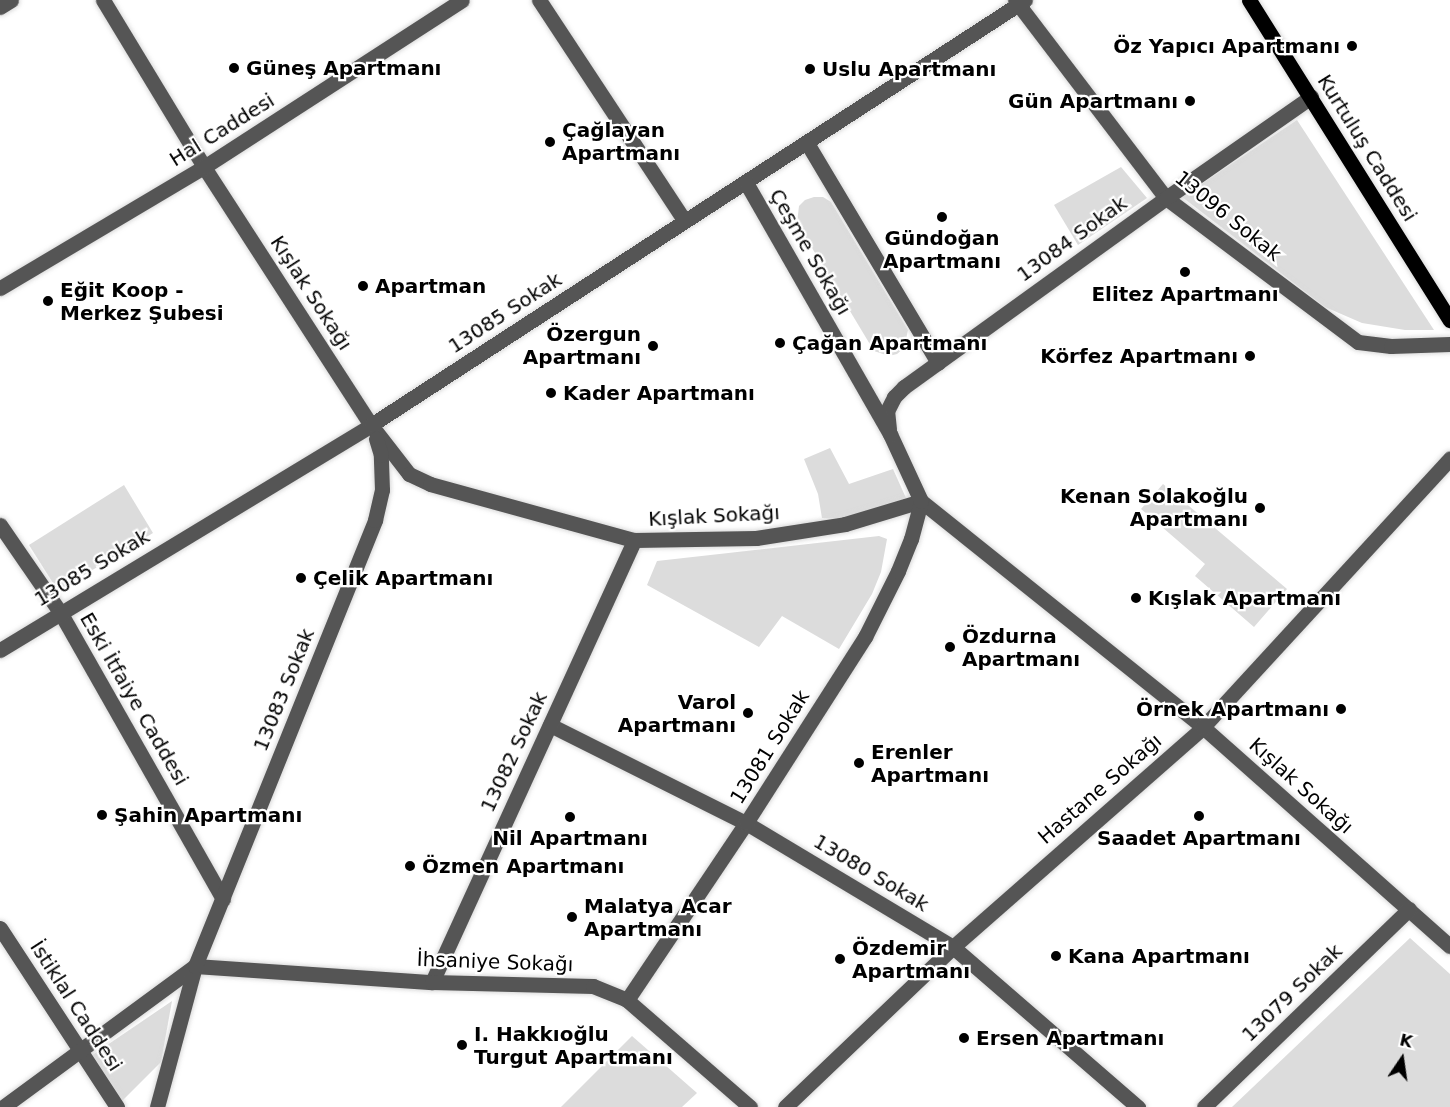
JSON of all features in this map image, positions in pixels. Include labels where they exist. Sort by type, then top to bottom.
[{"type":"main road","name":"Kurtuluş Caddesi","points":[[1249,0],[1450,320]]},
{"type":"street","points":[[0,7],[11,0]]},
{"type":"street","name":"Kışlak Sokağı","points":[[103,0],[204,167],[371,425],[409,474],[430,484],[634,540],[756,538],[845,525],[921,501],[1203,727],[1450,946]]},
{"type":"street","name":"Hal Caddesi","points":[[0,288],[204,167],[462,0]]},
{"type":"street","points":[[539,0],[684,220]]},
{"type":"street","name":"13085 Sokak","points":[[0,650],[371,425],[684,220],[746,183],[1019,2]]},
{"type":"street","name":"13096 Sokak","points":[[1019,2],[1166,198],[1358,342],[1391,346],[1450,344]]},
{"type":"street","name":"13084 Sokak","points":[[890,434],[887,411],[894,397],[1166,198],[1311,97]]},
{"type":"street","points":[[807,143],[938,363]]},
{"type":"street","name":"Çeşme Sokağı","points":[[746,183],[890,434],[921,501]]},
{"type":"street","name":"13083 Sokak","points":[[157,1107],[195,966],[375,520],[382,490],[381,455],[371,425]]},
{"type":"street","name":"Hastane Sokağı","points":[[784,1107],[953,947],[1203,727],[1450,458]]},
{"type":"street","name":"13081 Sokak","points":[[627,1000],[746,824],[865,637],[898,571],[911,539],[921,501]]},
{"type":"street","name":"Eski İtfaiye Caddesi","points":[[0,525],[60,612],[223,898]]},
{"type":"street","name":"13082 Sokak","points":[[432,982],[634,540]]},
{"type":"street","name":"13080 Sokak","points":[[550,726],[746,824],[953,947],[1138,1107]]},
{"type":"street","name":"13079 Sokak","points":[[1204,1107],[1408,909]]},
{"type":"street","name":"İstiklal Caddesi","points":[[0,928],[117,1107]]},
{"type":"street","points":[[3,1107],[80,1053],[195,966]]},
{"type":"street","name":"İhsaniye Sokağı","points":[[195,966],[432,982],[593,986],[627,1000],[750,1107]]},
{"type":"shaded area","points":[[1297,120],[1434,330],[1405,330],[1362,323],[1325,307],[1182,197]]},
{"type":"shaded area","points":[[1121,167],[1147,198],[1078,245],[1054,205]]},
{"type":"shaded area","points":[[823,197],[831,202],[908,330],[904,348],[897,354],[889,356],[874,351],[797,223],[799,206],[805,200]]},
{"type":"shaded area","points":[[830,448],[849,484],[893,469],[906,498],[849,519],[822,518],[818,494],[804,459]]},
{"type":"shaded area","points":[[1163,484],[1287,589],[1254,627],[1195,576],[1205,564],[1141,509]]},
{"type":"shaded area","points":[[124,485],[153,533],[58,591],[29,545]]},
{"type":"shaded area","points":[[879,536],[887,539],[881,572],[872,594],[839,649],[782,616],[759,647],[647,585],[657,561]]},
{"type":"shaded area","points":[[1410,938],[1450,974],[1450,1107],[1232,1107]]},
{"type":"shaded area","points":[[172,1001],[161,1062],[122,1101],[91,1056]]},
{"type":"shaded area","points":[[632,1036],[697,1093],[682,1107],[561,1107]]},
{"type":"place","name":"Öz Yapıcı Apartmanı","points":[[1352,46]]},
{"type":"place","name":"Güneş Apartmanı","points":[[234,68]]},
{"type":"place","name":"Uslu Apartmanı","points":[[810,69]]},
{"type":"place","name":"Gün Apartmanı","points":[[1190,101]]},
{"type":"place","name":"Çağlayan Apartmanı","points":[[550,142]]},
{"type":"place","name":"Gündoğan Apartmanı","points":[[942,217]]},
{"type":"place","name":"Elitez Apartmanı","points":[[1185,272]]},
{"type":"place","name":"Apartman","points":[[363,286]]},
{"type":"place","name":"Eğit Koop - Merkez Şubesi","points":[[48,301]]},
{"type":"place","name":"Çağan Apartmanı","points":[[780,343]]},
{"type":"place","name":"Özergun Apartmanı","points":[[653,346]]},
{"type":"place","name":"Körfez Apartmanı","points":[[1250,356]]},
{"type":"place","name":"Kader Apartmanı","points":[[551,393]]},
{"type":"place","name":"Kenan Solakoğlu Apartmanı","points":[[1260,508]]},
{"type":"place","name":"Çelik Apartmanı","points":[[301,578]]},
{"type":"place","name":"Kışlak Apartmanı","points":[[1136,598]]},
{"type":"place","name":"Özdurna Apartmanı","points":[[950,647]]},
{"type":"place","name":"Örnek Apartmanı","points":[[1341,709]]},
{"type":"place","name":"Varol Apartmanı","points":[[748,713]]},
{"type":"place","name":"Erenler Apartmanı","points":[[859,763]]},
{"type":"place","name":"Şahin Apartmanı","points":[[102,815]]},
{"type":"place","name":"Saadet Apartmanı","points":[[1199,816]]},
{"type":"place","name":"Nil Apartmanı","points":[[570,817]]},
{"type":"place","name":"Özmen Apartmanı","points":[[410,866]]},
{"type":"place","name":"Malatya Acar Apartmanı","points":[[572,917]]},
{"type":"place","name":"Kana Apartmanı","points":[[1056,956]]},
{"type":"place","name":"Özdemir Apartmanı","points":[[840,959]]},
{"type":"place","name":"Ersen Apartmanı","points":[[964,1038]]},
{"type":"place","name":"I. Hakkıoğlu Turgut Apartmanı","points":[[462,1045]]}]
